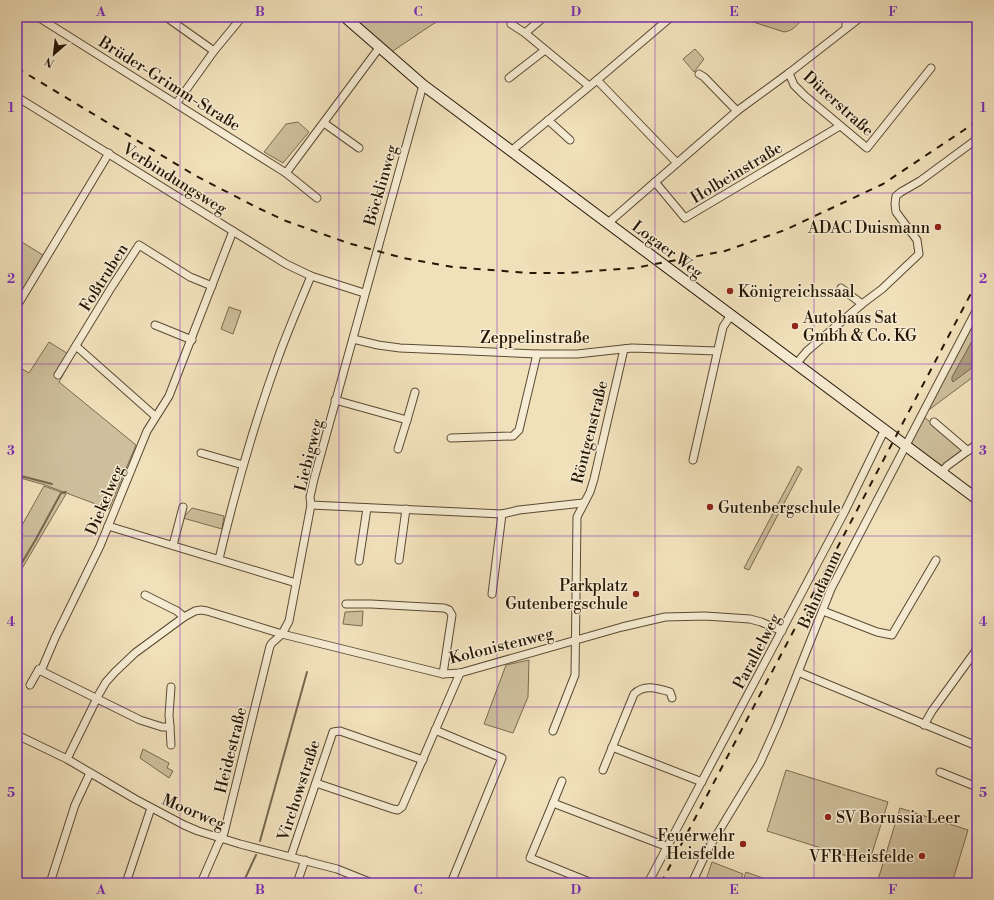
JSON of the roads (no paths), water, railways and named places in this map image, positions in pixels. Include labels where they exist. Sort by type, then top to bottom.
[{"type":"street","name":"Brüder-Grimm-Straße","points":[[38,17],[286,173],[317,198]]},
{"type":"street","points":[[166,17],[214,52]]},
{"type":"street","points":[[176,104],[242,17]]},
{"type":"street","name":"Logaer Weg","points":[[345,17],[423,84],[977,499]]},
{"type":"street","points":[[525,33],[544,17]]},
{"type":"street","points":[[511,151],[597,80],[664,20],[671,17]]},
{"type":"street","points":[[846,17],[846,28]]},
{"type":"street","points":[[608,223],[737,111],[861,17]]},
{"type":"street","points":[[511,24],[525,33],[589,86]]},
{"type":"street","points":[[286,173],[380,48]]},
{"type":"street","points":[[509,78],[545,50]]},
{"type":"street","name":"Dürerstraße","points":[[789,73],[794,85],[867,148],[931,68]]},
{"type":"street","points":[[698,74],[704,78],[737,111]]},
{"type":"street","points":[[597,80],[677,163]]},
{"type":"street","name":"Böcklinweg","points":[[364,293],[423,84]]},
{"type":"street","points":[[17,97],[109,153]]},
{"type":"street","points":[[548,120],[570,140]]},
{"type":"street","points":[[324,123],[359,148]]},
{"type":"street","name":"Holbeinstraße","points":[[655,182],[686,218],[840,126]]},
{"type":"street","points":[[796,364],[807,351],[882,289],[919,254],[917,240],[896,212],[896,196],[900,192],[920,181],[977,139]]},
{"type":"street","name":"Verbindungsweg","points":[[17,306],[109,153],[286,264],[311,276],[364,293]]},
{"type":"street","name":"Diekelweg","points":[[30,685],[39,669],[41,671],[108,526],[147,431],[155,416],[169,396],[233,231]]},
{"type":"street","name":"Foßtruben","points":[[58,375],[111,288],[140,245],[190,277],[212,286]]},
{"type":"street","points":[[219,559],[243,465],[278,357],[311,276]]},
{"type":"street","points":[[841,288],[862,304]]},
{"type":"street","name":"Liebigweg","points":[[287,626],[291,613],[301,560],[314,479],[353,339],[364,293]]},
{"type":"street","name":"Bahndamm","points":[[692,883],[708,851],[760,763],[831,589],[977,308]]},
{"type":"street","points":[[693,460],[723,327],[731,315]]},
{"type":"street","points":[[156,326],[192,340]]},
{"type":"street","name":"Zeppelinstraße","points":[[353,339],[400,348],[537,354],[577,354],[632,348],[717,351]]},
{"type":"street","points":[[76,346],[155,416]]},
{"type":"street","name":"Röntgenstraße","points":[[553,731],[575,675],[577,517],[590,492],[594,479],[624,349]]},
{"type":"street","points":[[451,438],[513,436],[519,430],[537,354]]},
{"type":"street","points":[[398,449],[415,392]]},
{"type":"street","points":[[335,400],[407,420]]},
{"type":"street","points":[[934,422],[968,451]]},
{"type":"street","name":"Parallelweg","points":[[648,883],[845,511],[885,430]]},
{"type":"street","points":[[941,472],[977,444]]},
{"type":"street","points":[[201,454],[243,465]]},
{"type":"street","points":[[311,505],[502,514],[519,510],[583,503]]},
{"type":"street","points":[[173,546],[183,507]]},
{"type":"street","points":[[359,561],[367,508]]},
{"type":"street","points":[[399,560],[406,509]]},
{"type":"street","points":[[492,594],[502,514]]},
{"type":"street","points":[[108,526],[296,583]]},
{"type":"street","points":[[823,611],[877,632],[892,635],[936,560]]},
{"type":"street","points":[[145,595],[177,611],[184,617]]},
{"type":"street","points":[[346,604],[428,607],[444,608],[449,610],[452,615],[443,674]]},
{"type":"street","name":"Kolonistenweg","points":[[67,759],[106,682],[123,664],[184,617],[195,611],[201,610],[282,634],[443,674],[460,673],[648,620],[672,617],[705,616],[761,622],[782,631]]},
{"type":"street","name":"Heidestraße","points":[[201,883],[224,833],[270,646],[282,634],[287,626]]},
{"type":"street","points":[[924,725],[932,710],[977,649]]},
{"type":"street","points":[[41,671],[140,720],[162,727],[170,727]]},
{"type":"street","points":[[798,672],[977,746]]},
{"type":"street","points":[[316,783],[398,810],[404,804],[460,673]]},
{"type":"street","points":[[171,687],[169,715],[172,733],[171,745]]},
{"type":"street","points":[[603,770],[634,694],[640,688],[655,688],[670,692],[672,698]]},
{"type":"street","points":[[435,730],[502,758],[451,883]]},
{"type":"street","name":"Virchowstraße","points":[[291,856],[334,732],[340,731],[423,760]]},
{"type":"street","name":"Moorweg","points":[[17,735],[67,759],[151,808],[184,825],[221,838],[337,869],[369,882]]},
{"type":"street","points":[[612,748],[702,782]]},
{"type":"street","points":[[940,772],[977,787]]},
{"type":"street","points":[[50,883],[75,805],[90,773]]},
{"type":"street","points":[[562,781],[530,858],[592,883]]},
{"type":"street","points":[[553,803],[668,847]]},
{"type":"street","points":[[126,883],[151,808]]},
{"type":"street","points":[[297,883],[305,860]]},
{"type":"waterway","points":[[17,475],[52,484]]},
{"type":"waterway","points":[[17,571],[61,493],[66,492]]},
{"type":"waterway","points":[[260,841],[307,672]]},
{"type":"waterway","points":[[243,883],[256,855]]},
{"type":"railway","points":[[17,68],[196,176],[286,221],[348,243],[403,258],[453,267],[529,273],[567,273],[634,268],[725,251],[785,230],[883,184],[977,120]]},
{"type":"railway","points":[[661,883],[977,282]]},
{"type":"place","name":"ADAC Duismann","points":[[938,227]]},
{"type":"place","name":"Königreichssaal","points":[[730,291]]},
{"type":"place","name":"Autohaus Sat Gmbh & Co. KG","points":[[795,326]]},
{"type":"place","name":"Gutenbergschule","points":[[710,507]]},
{"type":"place","name":"Parkplatz Gutenbergschule","points":[[636,594]]},
{"type":"place","name":"SV Borussia Leer","points":[[828,817]]},
{"type":"place","name":"Feuerwehr Heisfelde","points":[[743,844]]},
{"type":"place","name":"VFR Heisfelde","points":[[922,856]]}]
